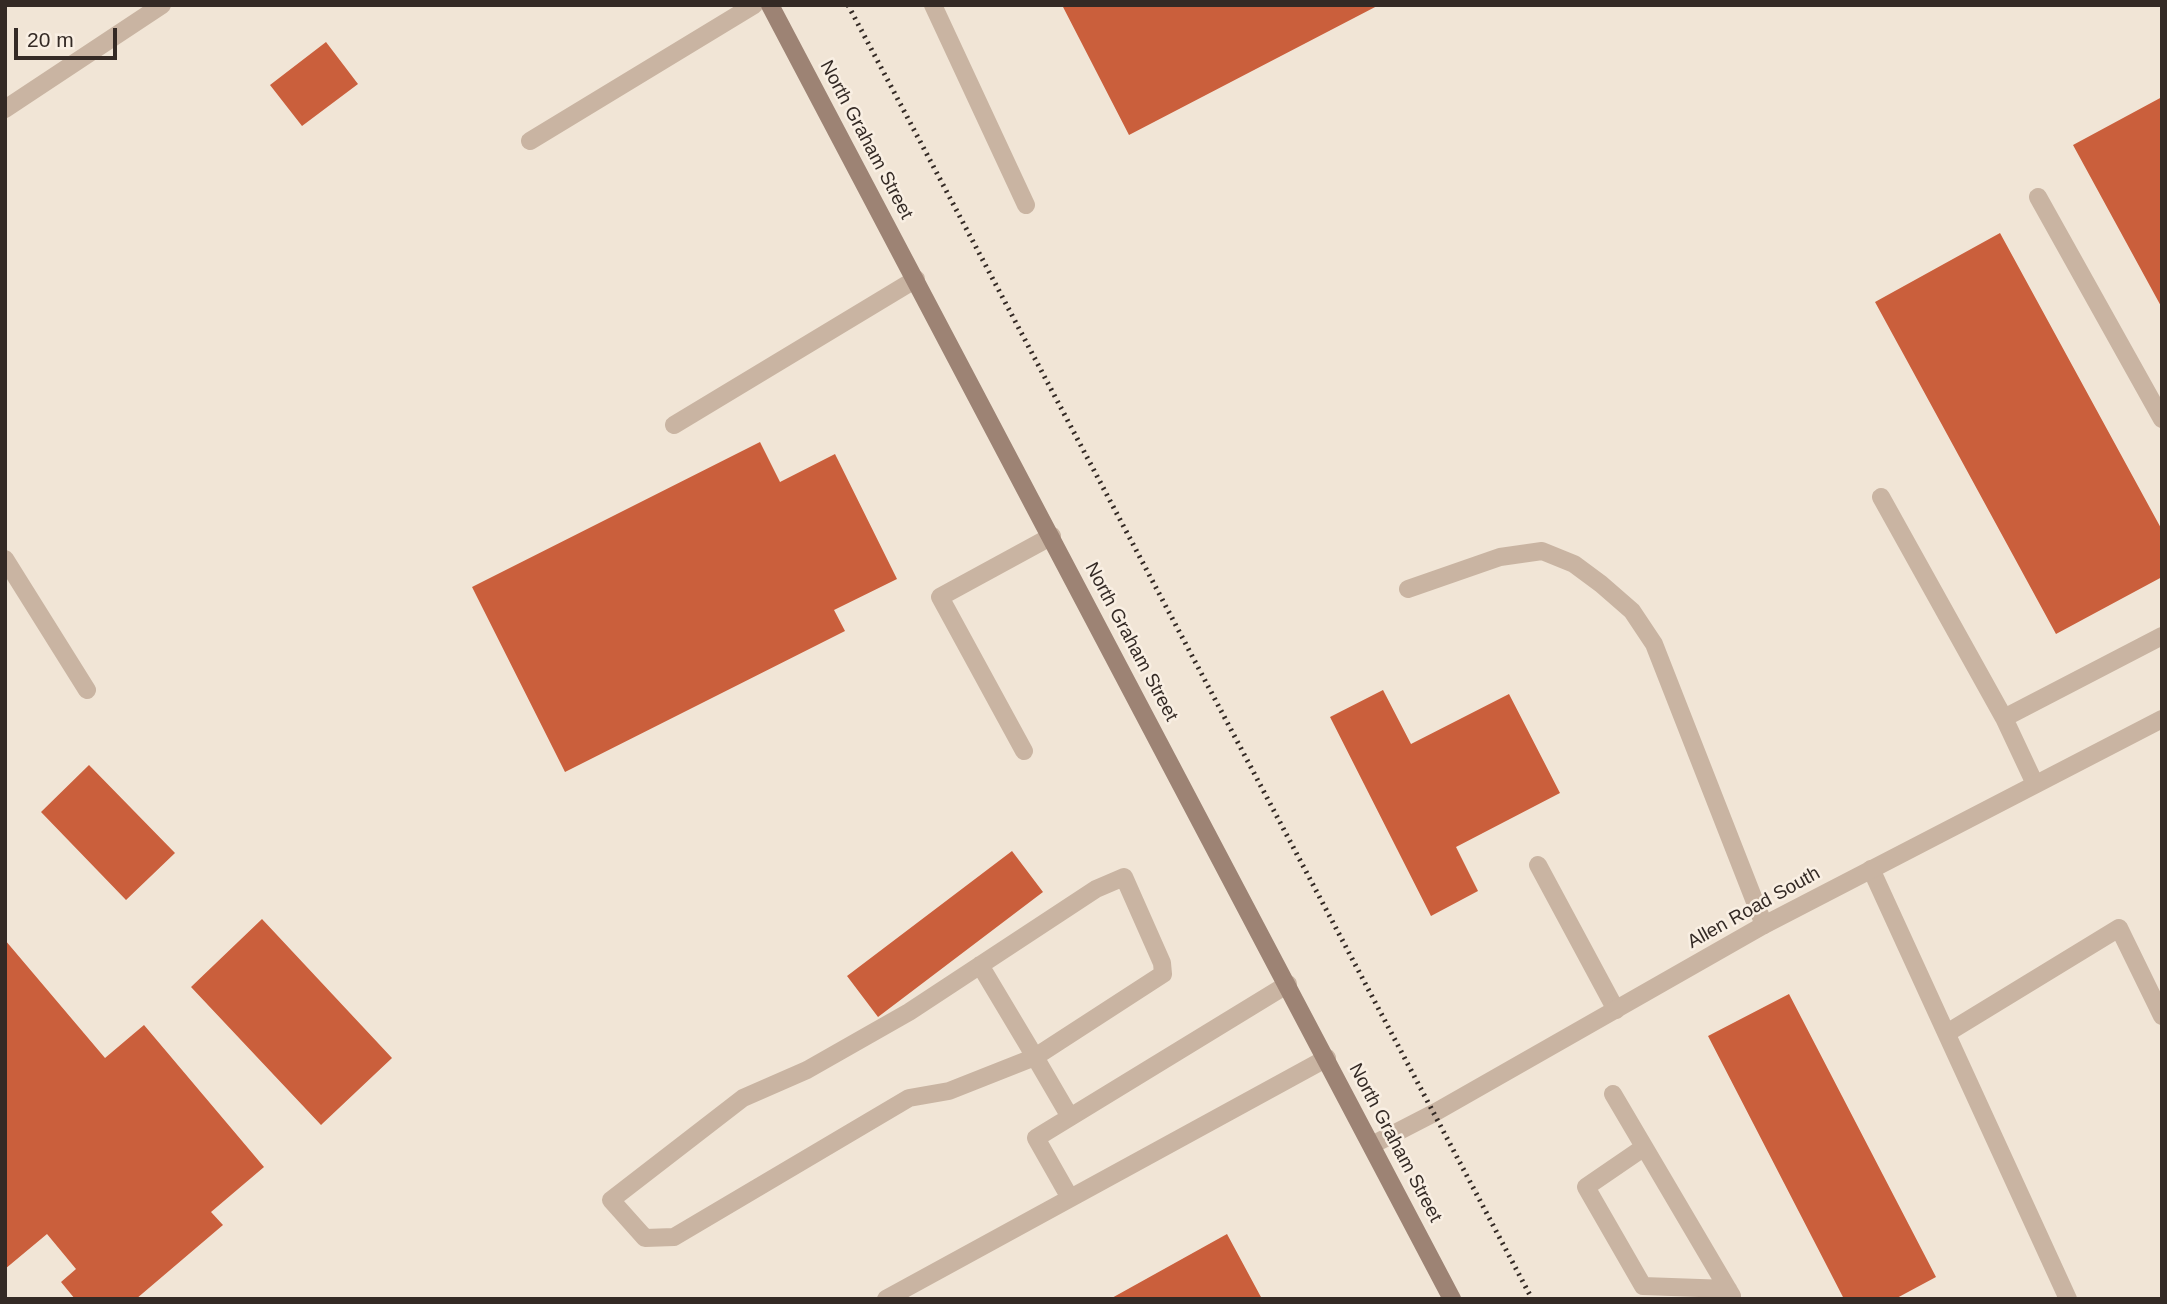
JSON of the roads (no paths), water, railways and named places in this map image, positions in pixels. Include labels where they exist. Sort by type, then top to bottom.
[{"type":"main road","name":"North Graham Street","points":[[770,5],[1452,1299]]},
{"type":"street","points":[[5,109],[162,5]]},
{"type":"street","points":[[530,141],[754,5]]},
{"type":"street","points":[[933,5],[1026,205]]},
{"type":"street","points":[[2038,197],[2162,419]]},
{"type":"street","points":[[674,425],[916,279]]},
{"type":"street","points":[[1881,497],[2004,718],[2035,784]]},
{"type":"street","points":[[1024,751],[940,597],[1052,536]]},
{"type":"street","points":[[1408,589],[1500,557],[1542,551],[1574,564],[1632,611],[1654,644],[1764,925]]},
{"type":"street","points":[[5,559],[87,690]]},
{"type":"street","points":[[2004,718],[2162,636]]},
{"type":"street","name":"Allen Road South","points":[[1372,1145],[1434,1113],[1764,925],[2162,719]]},
{"type":"street","points":[[1538,865],[1616,1010]]},
{"type":"street","points":[[1871,869],[2068,1299]]},
{"type":"street","points":[[1124,877],[1162,963],[1163,974],[1035,1058],[949,1091],[909,1098],[674,1237],[645,1238],[611,1200],[743,1098],[807,1070],[909,1012],[1096,889],[1124,877]]},
{"type":"street","points":[[1947,1033],[2119,928],[2162,1016]]},
{"type":"street","points":[[981,965],[1070,1117]]},
{"type":"street","points":[[1070,1198],[1036,1138],[1287,984]]},
{"type":"street","points":[[886,1299],[1327,1059]]},
{"type":"street","points":[[1613,1094],[1731,1294]]},
{"type":"street","points":[[1643,1148],[1586,1186],[1643,1286],[1731,1294]]},
{"type":"railway","points":[[848,5],[1532,1299]]}]
